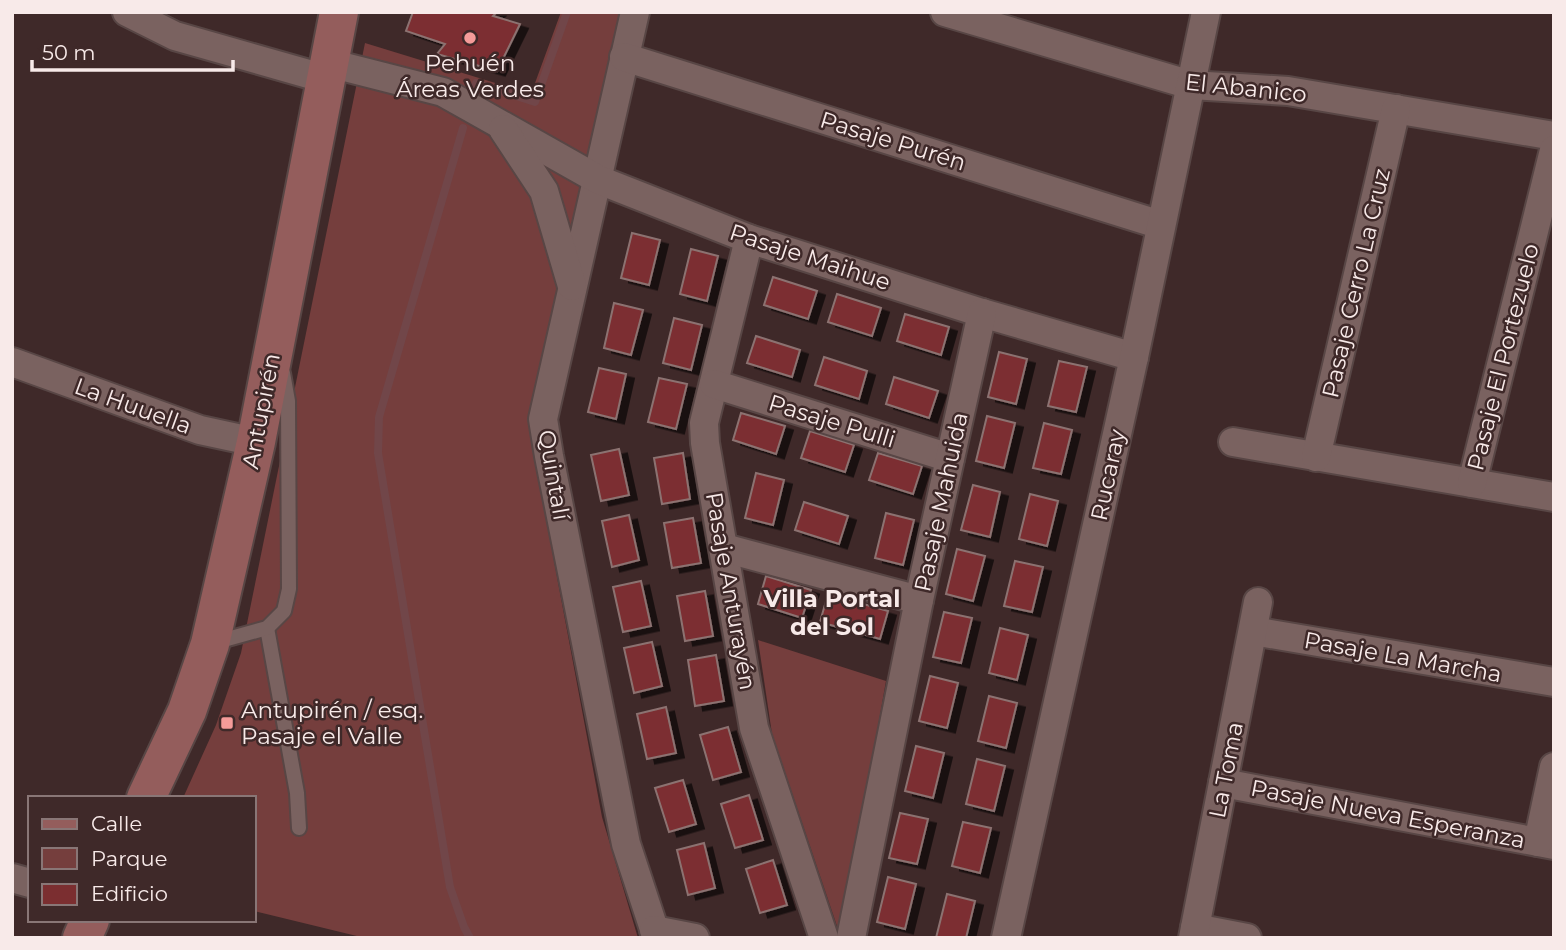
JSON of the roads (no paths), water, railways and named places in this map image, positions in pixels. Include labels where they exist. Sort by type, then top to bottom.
[{"type":"street","name":"Pasaje Maihue","points":[[127,12],[175,36],[328,71],[443,92],[599,180],[750,239],[1134,358]]},
{"type":"street","name":"Antupirén","points":[[147,796],[187,711],[211,644],[256,442],[339,12]]},
{"type":"street","name":"Quintalí","points":[[635,12],[543,419],[548,456],[626,844],[656,934]]},
{"type":"street","name":"El Abanico","points":[[944,12],[1191,85],[1288,91],[1554,136]]},
{"type":"street","name":"Rucaray","points":[[1006,938],[1134,358],[1206,12]]},
{"type":"street","name":"Pasaje Purén","points":[[624,57],[1161,225]]},
{"type":"street","name":"Pasaje Cerro La Cruz","points":[[1316,457],[1396,109]]},
{"type":"street","name":"Pasaje Maihue","points":[[500,124],[544,191],[573,289]]},
{"type":"street","name":"Pasaje El Portezuelo","points":[[1472,484],[1554,150]]},
{"type":"street","name":"Pasaje Anturayén","points":[[750,239],[704,423],[705,443],[754,728],[824,938]]},
{"type":"street","name":"Pasaje Mahuida","points":[[851,938],[919,600],[982,313]]},
{"type":"street","name":"La Huuella","points":[[12,362],[200,430],[256,442]]},
{"type":"street","name":"Pasaje Pulli","points":[[714,384],[950,458]]},
{"type":"street","points":[[1233,442],[1554,498]]},
{"type":"street","points":[[724,548],[919,600]]},
{"type":"street","name":"La Toma","points":[[1194,933],[1258,602]]},
{"type":"street","name":"Pasaje La Marcha","points":[[1253,631],[1554,682]]},
{"type":"street","points":[[1546,843],[1554,767]]},
{"type":"street","name":"Pasaje Nueva Esperanza","points":[[1223,783],[1546,843]]},
{"type":"street","points":[[82,938],[89,922]]},
{"type":"street","points":[[1194,933],[1248,938]]},
{"type":"street","points":[[656,934],[695,938]]},
{"type":"lane","points":[[211,644],[267,628],[284,611],[289,589],[288,401],[276,337]]},
{"type":"lane","points":[[267,628],[297,793],[299,828]]},
{"type":"waterway","points":[[475,85],[476,83],[535,102],[567,12]]},
{"type":"waterway","points":[[463,128],[379,417],[378,453],[450,887],[470,938]]},
{"type":"place","name":"Pehuén Áreas Verdes","points":[[470,38]]},
{"type":"place","name":"Antupirén / esq. Pasaje el Valle","points":[[227,723]]},
{"type":"district","name":"Villa Portal del Sol","points":[[832,612]]}]
